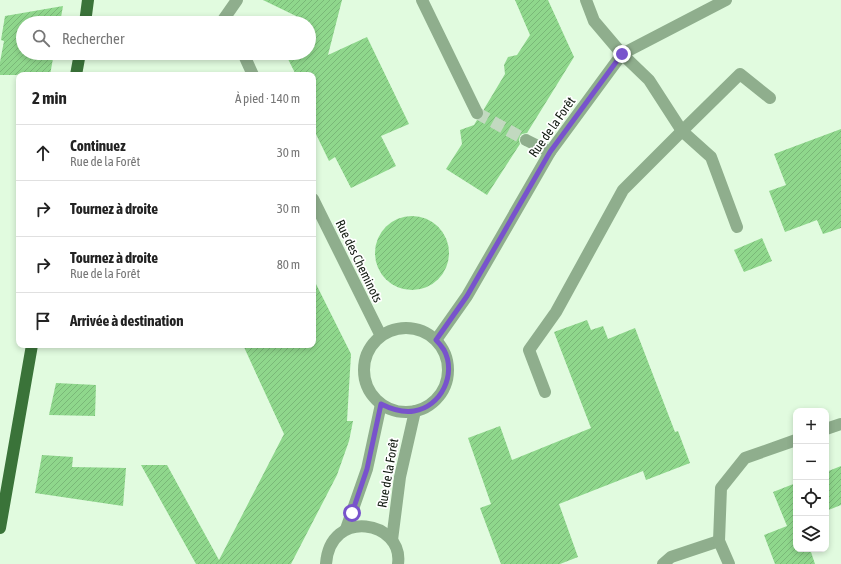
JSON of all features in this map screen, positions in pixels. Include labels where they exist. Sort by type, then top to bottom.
[{"type":"main road","points":[[88,0],[88,16]]},
{"type":"main road","points":[[77,72],[79,60]]},
{"type":"main road","points":[[0,528],[31,348]]},
{"type":"street","points":[[226,16],[237,0]]},
{"type":"street","points":[[422,0],[477,113]]},
{"type":"street","points":[[586,0],[594,20],[622,54],[649,80],[682,131],[711,157],[737,227]]},
{"type":"street","name":"Rue de la Forêt","points":[[436,340],[467,296],[550,152],[622,54],[726,0]]},
{"type":"street","points":[[246,60],[252,72]]},
{"type":"street","points":[[544,392],[530,350],[556,312],[623,190],[740,74],[770,98]]},
{"type":"street","points":[[526,140],[550,152]]},
{"type":"street","name":"Rue des Cheminots","points":[[316,205],[381,336]]},
{"type":"street","points":[[397,328],[412,328],[425,332],[436,340],[444,350],[448,362],[448,376],[444,388],[437,398],[427,406],[415,411],[403,412],[381,404],[372,394],[366,381],[364,368],[367,354],[381,336],[397,328]]},
{"type":"street","name":"Rue de la Forêt","points":[[326,564],[329,547],[336,537],[346,529],[367,469],[381,404]]},
{"type":"street","name":"Rue de la Forêt","points":[[398,564],[397,550],[392,540],[400,477],[415,411]]},
{"type":"street","points":[[829,428],[841,424]]},
{"type":"street","points":[[729,564],[719,541],[721,488],[745,458],[793,441]]},
{"type":"street","points":[[346,529],[356,526],[365,526],[383,532],[392,540]]},
{"type":"street","points":[[663,564],[671,557],[719,541]]},
{"type":"building","points":[[263,0],[342,0],[328,55],[367,37],[409,124],[381,136],[396,166],[351,188],[335,157],[329,161],[316,134],[316,72],[294,72],[288,60],[316,60],[316,16],[296,16]]},
{"type":"building","points":[[515,0],[548,0],[574,57],[527,133],[520,136],[520,144],[487,195],[446,169],[462,144],[460,130],[474,125],[477,120],[483,117],[484,109],[505,74],[504,65],[508,57],[517,55],[530,35]]},
{"type":"building","points":[[63,6],[61,16],[16,16],[16,60],[53,60],[51,72],[16,72],[16,75],[0,75],[0,62],[4,41],[1,40],[5,16]]},
{"type":"building","points":[[841,129],[841,228],[823,234],[817,220],[785,232],[769,191],[786,185],[774,154]]},
{"type":"building","points":[[405,216],[419,216],[433,222],[443,232],[449,246],[447,267],[443,274],[433,284],[419,290],[405,290],[391,284],[381,274],[375,260],[375,246],[381,232],[391,222]]},
{"type":"building","points":[[762,238],[772,261],[744,272],[734,250]]},
{"type":"building","points":[[316,284],[351,354],[347,421],[353,421],[349,441],[337,475],[291,564],[196,564],[141,465],[167,465],[219,560],[284,434],[244,348],[316,348]]},
{"type":"building","points":[[587,320],[591,330],[603,326],[608,339],[635,328],[675,432],[678,431],[690,463],[646,480],[643,471],[559,504],[578,557],[560,564],[501,564],[480,508],[491,504],[468,438],[500,426],[512,460],[591,428],[554,332]]},
{"type":"building","points":[[56,383],[96,385],[95,416],[49,415]]},
{"type":"building","points":[[42,455],[73,457],[72,467],[126,468],[123,506],[35,493]]},
{"type":"building","points":[[841,466],[841,505],[829,510],[829,480],[829,471]]},
{"type":"building","points":[[793,484],[793,552],[811,552],[815,564],[775,564],[764,535],[787,526],[773,492]]},
{"type":"tunnel","points":[[477,113],[526,140]]},
{"type":"route","points":[[352,513],[367,469],[381,404],[403,412],[415,411],[427,406],[437,398],[444,388],[448,376],[448,362],[444,350],[436,340],[467,296],[550,152],[622,54]]}]
